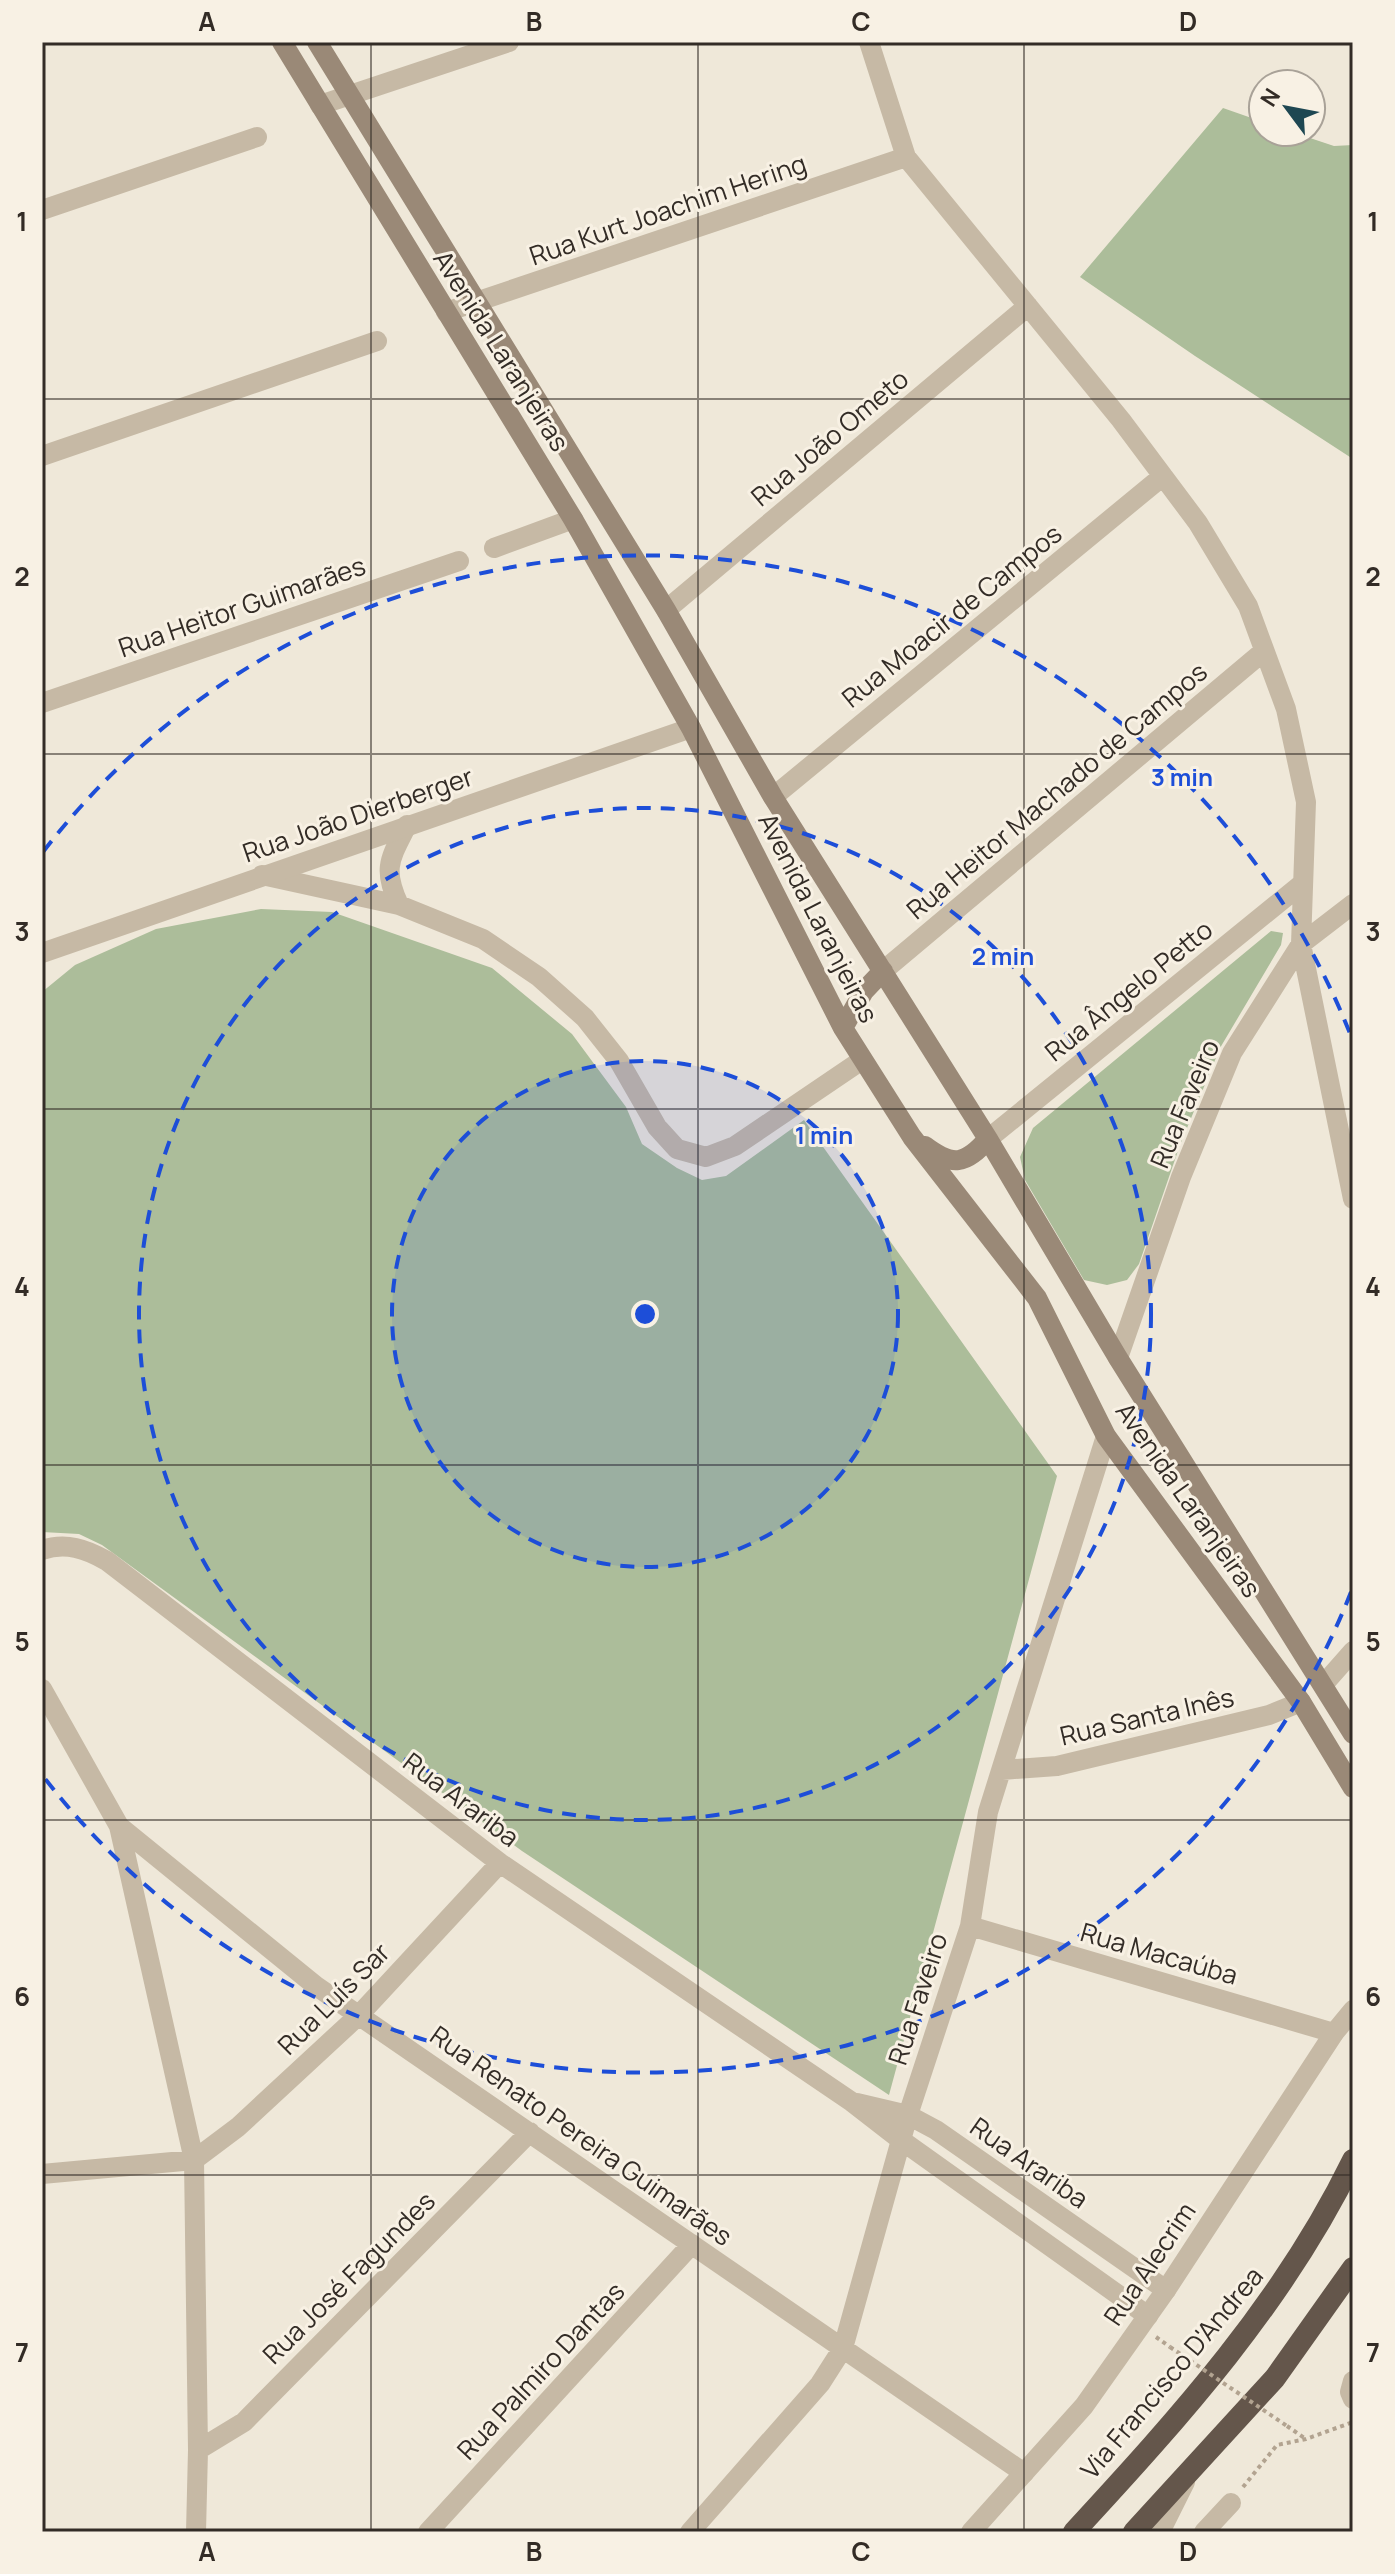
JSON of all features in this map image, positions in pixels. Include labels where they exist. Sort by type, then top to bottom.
[{"type":"highway","name":"Via Francisco D'Andrea","points":[[1074,2532],[1164,2435],[1238,2345],[1285,2280],[1334,2199],[1353,2160]]},
{"type":"highway","points":[[1134,2532],[1275,2378],[1353,2268]]},
{"type":"main road","name":"Avenida Laranjeiras","points":[[282,42],[573,519],[691,728],[862,1060],[912,1137],[1037,1298],[1106,1436],[1301,1702],[1353,1788]]},
{"type":"main road","name":"Avenida Laranjeiras","points":[[317,42],[666,610],[773,797],[988,1139],[1118,1358],[1353,1734]]},
{"type":"main road","points":[[843,1028],[864,991],[883,971]]},
{"type":"main road","points":[[912,1137],[942,1159],[957,1161],[972,1156],[988,1139]]},
{"type":"street","points":[[320,105],[509,42]]},
{"type":"street","points":[[869,42],[906,157],[1121,420],[1198,523],[1248,606],[1286,709],[1306,802],[1301,944],[1353,1199]]},
{"type":"street","points":[[42,210],[257,137]]},
{"type":"street","name":"Rua Kurt Joachim Hering","points":[[446,312],[906,157]]},
{"type":"street","name":"Rua João Ometo","points":[[666,610],[1028,306]]},
{"type":"street","points":[[42,456],[377,341]]},
{"type":"street","name":"Rua Moacir de Campos","points":[[773,797],[1163,476]]},
{"type":"street","points":[[494,548],[573,519]]},
{"type":"street","name":"Rua Heitor Guimarães","points":[[42,703],[459,561]]},
{"type":"street","name":"Rua Heitor Machado de Campos","points":[[883,971],[1264,651]]},
{"type":"street","name":"Rua João Dierberger","points":[[42,953],[691,728]]},
{"type":"street","points":[[399,905],[390,885],[389,860],[407,825]]},
{"type":"street","points":[[262,875],[399,905],[483,939],[539,977],[585,1018],[619,1061],[657,1127],[677,1149],[706,1157],[735,1146],[862,1060]]},
{"type":"street","name":"Rua Ângelo Petto","points":[[988,1139],[1303,883]]},
{"type":"street","name":"Rua Faveiro","points":[[1118,1358],[1181,1177],[1232,1053],[1301,944],[1353,904]]},
{"type":"street","name":"Rua Faveiro","points":[[690,2532],[820,2384],[843,2348],[908,2115],[970,1926],[988,1812],[1106,1436]]},
{"type":"street","name":"Rua Arariba","points":[[42,1550],[73,1546],[107,1561],[500,1863],[852,2102],[1148,2316]]},
{"type":"street","points":[[1323,1685],[1353,1651]]},
{"type":"street","points":[[42,1689],[119,1826],[194,2160],[198,2450],[196,2532]]},
{"type":"street","name":"Rua Santa Inês","points":[[1002,1770],[1057,1766],[1269,1715],[1301,1702]]},
{"type":"street","name":"Rua Renato Pereira Guimarães","points":[[119,1826],[316,1986],[1024,2473]]},
{"type":"street","name":"Rua Luís Sar","points":[[194,2160],[238,2127],[359,2015],[500,1863]]},
{"type":"street","name":"Rua Macaúba","points":[[970,1926],[1334,2033]]},
{"type":"street","name":"Rua Alecrim","points":[[971,2532],[1084,2406],[1166,2290],[1334,2033],[1353,2010]]},
{"type":"street","name":"Rua Arariba","points":[[852,2102],[908,2115],[936,2130],[1166,2290]]},
{"type":"street","name":"Rua José Fagundes","points":[[198,2450],[244,2422],[530,2132]]},
{"type":"street","points":[[42,2174],[194,2160]]},
{"type":"street","name":"Rua Palmiro Dantas","points":[[428,2532],[692,2244]]},
{"type":"street","points":[[1353,2381],[1350,2392],[1353,2399]]},
{"type":"street","points":[[1160,2532],[1190,2471]]},
{"type":"street","points":[[1204,2532],[1231,2503]]},
{"type":"path","points":[[1170,2347],[1306,2439]]},
{"type":"path","points":[[1231,2503],[1277,2445],[1306,2439],[1353,2422]]},
{"type":"green space","points":[[1223,108],[1247,116],[1247,148],[1353,145],[1353,459],[1195,356],[1080,277]]},
{"type":"green space","points":[[261,909],[332,912],[492,968],[572,1034],[626,1107],[642,1144],[677,1168],[702,1180],[726,1176],[804,1120],[1057,1476],[889,2095],[522,1851],[102,1545],[79,1534],[42,1532],[42,992],[75,965],[156,929]]},
{"type":"green space","points":[[1271,931],[1283,933],[1281,945],[1220,1048],[1180,1145],[1139,1264],[1127,1280],[1107,1285],[1084,1280],[1025,1180],[1020,1157],[1033,1128]]}]
